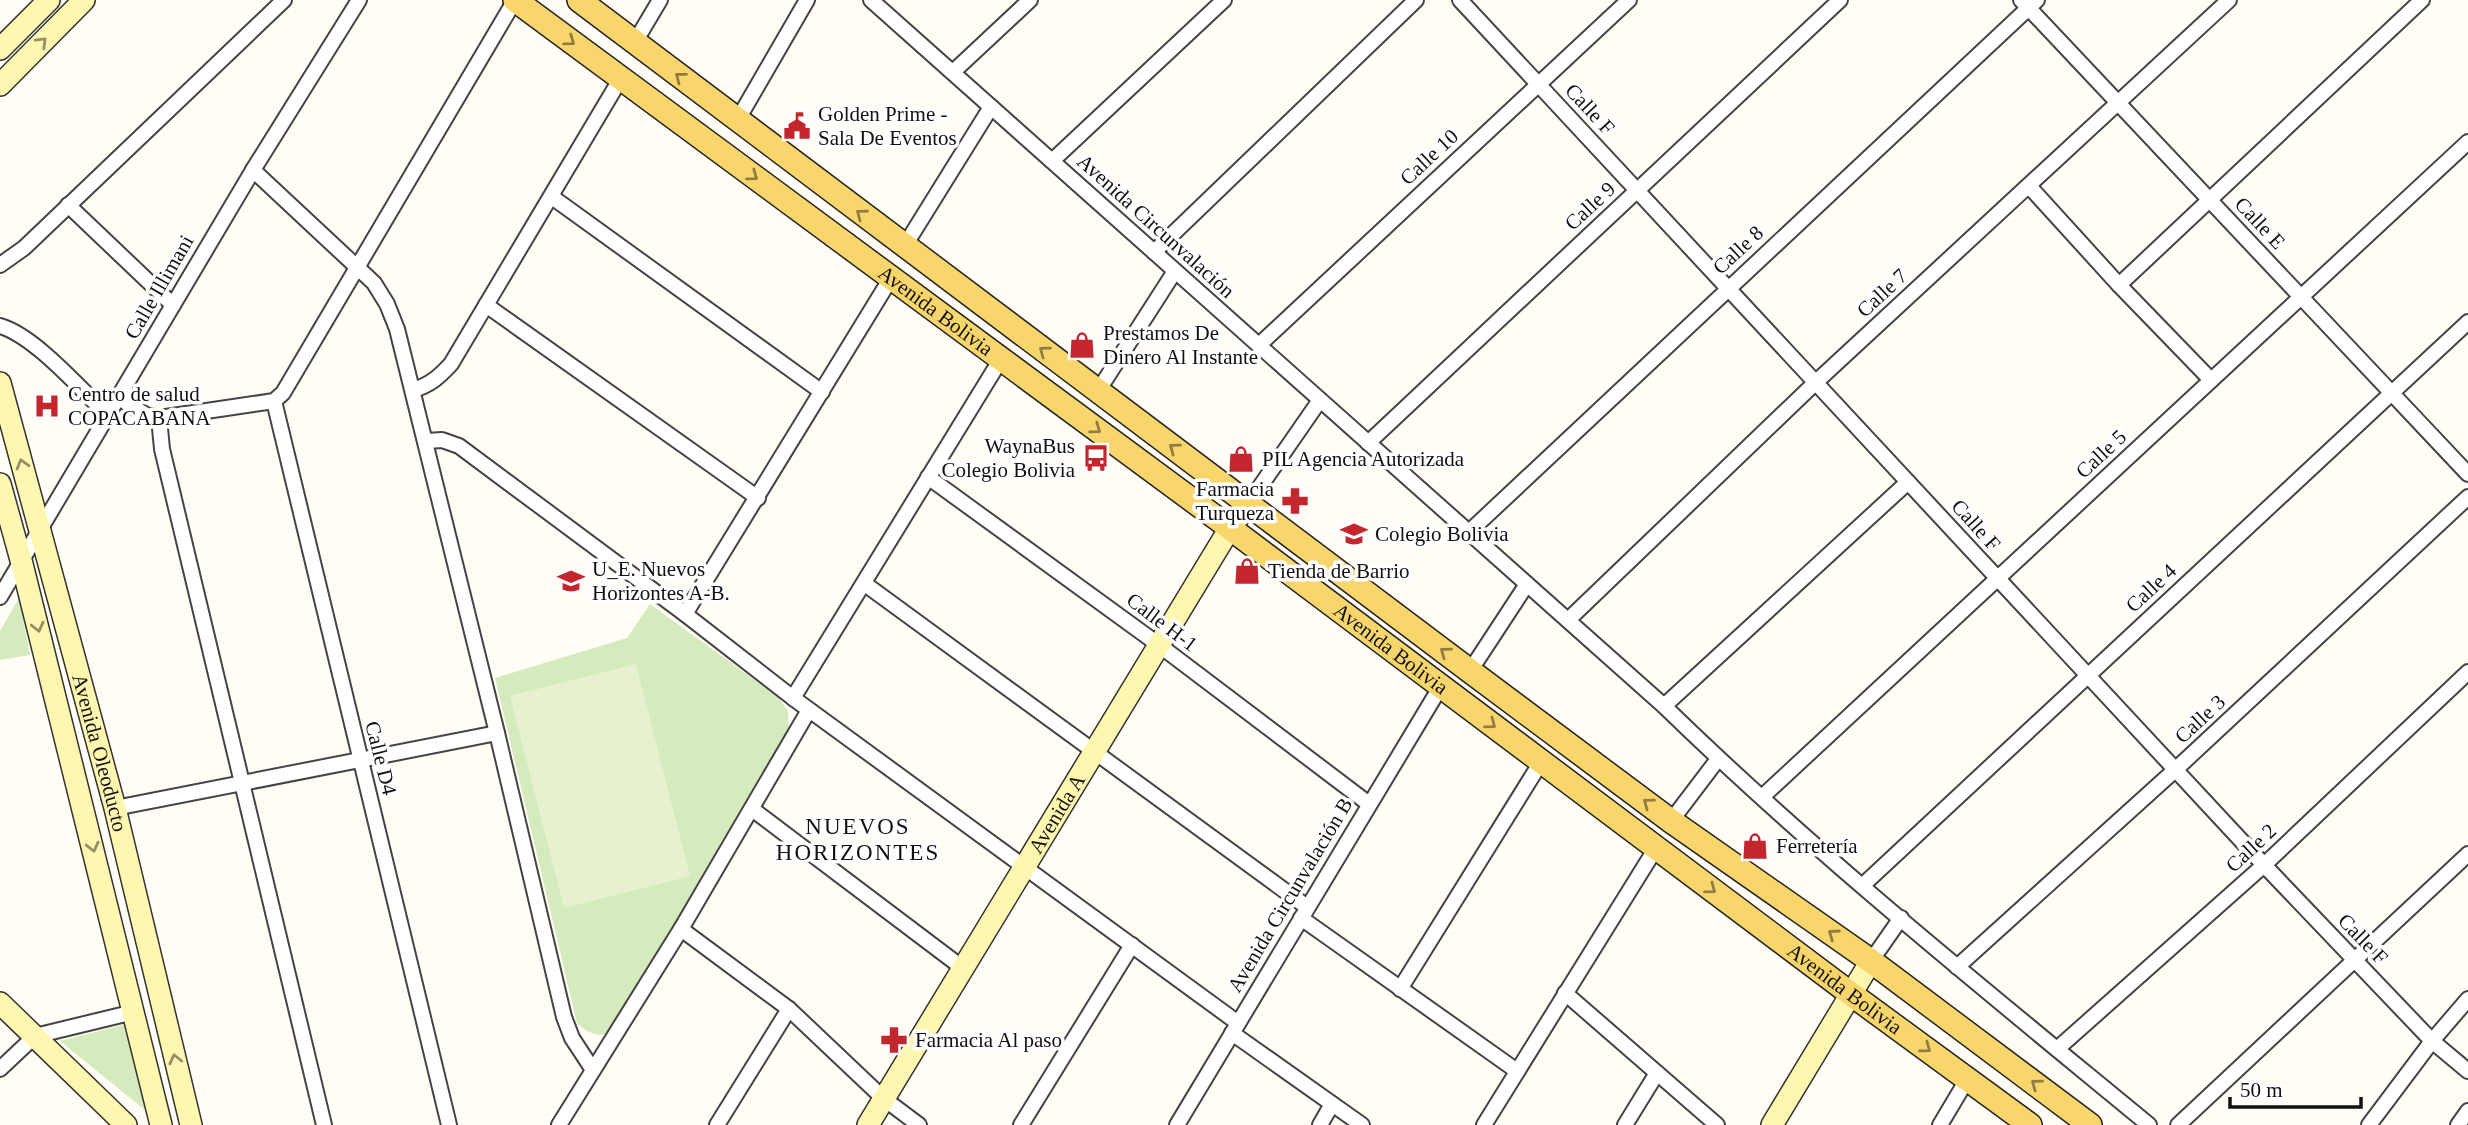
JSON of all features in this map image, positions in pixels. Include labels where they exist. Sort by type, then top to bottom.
[{"type":"main road","name":"Avenida Bolivia","points":[[515,0],[1230,528],[2030,1125]]},
{"type":"main road","name":"Avenida Bolivia","points":[[579,0],[904,247],[1671,821],[1871,961],[2091,1125]]},
{"type":"street","points":[[0,50],[49,0]]},
{"type":"street","points":[[0,85],[84,0]]},
{"type":"street","points":[[0,265],[24,248],[284,0]]},
{"type":"street","name":"Calle Illimani","points":[[0,597],[253,170],[359,0]]},
{"type":"street","points":[[119,398],[146,415],[159,418],[274,401],[283,393],[515,0]]},
{"type":"street","points":[[635,42],[660,0]]},
{"type":"street","points":[[737,121],[807,0]]},
{"type":"street","name":"Avenida Circunvalación","points":[[872,0],[1863,886],[2149,1125]]},
{"type":"street","points":[[953,72],[1030,0]]},
{"type":"street","points":[[1052,161],[1224,0]]},
{"type":"street","points":[[1154,252],[1416,0]]},
{"type":"street","name":"Calle F","points":[[1461,0],[2264,865],[2432,1041],[2468,1071]]},
{"type":"street","name":"Calle 10","points":[[1259,345],[1629,0]]},
{"type":"street","name":"Calle 9","points":[[1368,443],[1840,0]]},
{"type":"street","name":"Calle 7","points":[[1568,620],[1816,382],[2229,0]]},
{"type":"street","points":[[2119,285],[2422,0]]},
{"type":"street","name":"Calle E","points":[[2029,3],[2118,103],[2468,474]]},
{"type":"street","name":"Calle 8","points":[[1469,532],[2029,3]]},
{"type":"street","points":[[413,390],[428,385],[451,364],[621,78]]},
{"type":"street","points":[[904,247],[991,107]]},
{"type":"street","name":"Calle 5","points":[[1762,797],[2468,142]]},
{"type":"street","points":[[253,170],[374,283],[387,304],[397,329],[564,1017],[572,1038],[593,1070]]},
{"type":"street","points":[[2029,186],[2211,380]]},
{"type":"street","points":[[552,197],[822,392]]},
{"type":"street","points":[[68,205],[173,305]]},
{"type":"street","points":[[1098,391],[1175,271]]},
{"type":"street","points":[[685,614],[891,278]]},
{"type":"street","points":[[486,305],[758,498]]},
{"type":"street","name":"Calle 4","points":[[1863,886],[2468,322]]},
{"type":"street","points":[[0,326],[14,331],[33,344],[109,416]]},
{"type":"street","points":[[793,698],[1001,359]]},
{"type":"street","name":"Avenida Oleoducto","points":[[0,383],[115,808],[191,1125]]},
{"type":"street","points":[[1248,504],[1320,400]]},
{"type":"street","name":"Calle D4","points":[[274,401],[449,1125]]},
{"type":"street","points":[[159,418],[162,449],[324,1125]]},
{"type":"street","points":[[426,441],[442,440],[459,446],[809,710],[1132,945],[1362,1125]]},
{"type":"street","name":"Calle H-1","points":[[928,477],[1159,645],[1369,804]]},
{"type":"street","points":[[1664,706],[1908,482]]},
{"type":"street","name":"Avenida Oleoducto","points":[[0,484],[22,560],[161,1125]]},
{"type":"street","name":"Calle 3","points":[[1957,967],[2175,770],[2468,497]]},
{"type":"street","name":"Avenida A","points":[[868,1125],[1230,528],[1248,504]]},
{"type":"street","points":[[865,584],[1095,752],[1400,989],[1517,1071]]},
{"type":"street","points":[[1470,671],[1527,584]]},
{"type":"street","name":"Calle 2","points":[[2057,1049],[2264,865],[2468,673]]},
{"type":"street","name":"Avenida Circunvalación B","points":[[1177,1125],[1441,686]]},
{"type":"street","points":[[559,1125],[681,929],[809,710]]},
{"type":"street","points":[[115,808],[497,733]]},
{"type":"street","points":[[1671,821],[1718,758]]},
{"type":"street","points":[[1400,989],[1541,762]]},
{"type":"street","points":[[752,809],[964,970]]},
{"type":"street","points":[[1484,1125],[1656,848]]},
{"type":"street","points":[[2178,1125],[2468,854]]},
{"type":"street","points":[[1772,1125],[1871,961],[1901,918]]},
{"type":"street","points":[[681,929],[789,1009],[883,1098],[919,1125]]},
{"type":"street","points":[[1021,1125],[1132,945]]},
{"type":"street","points":[[1565,993],[1717,1125]]},
{"type":"street","points":[[2369,1125],[2432,1041],[2468,999]]},
{"type":"street","points":[[0,1003],[126,1125]]},
{"type":"street","points":[[717,1125],[789,1009]]},
{"type":"street","points":[[0,1069],[35,1035],[134,1012]]},
{"type":"street","points":[[1625,1125],[1657,1073]]},
{"type":"street","points":[[1940,1125],[1968,1077]]},
{"type":"street","points":[[1320,1125],[1332,1104]]},
{"type":"street","points":[[2458,1125],[2468,1111]]},
{"type":"green space","points":[[19,598],[30,655],[0,660],[0,631]]},
{"type":"green space","points":[[650,604],[778,697],[788,711],[789,737],[613,1032],[598,1034],[589,1032],[577,1023],[495,678],[627,638]]},
{"type":"green space","points":[[636,664],[690,876],[564,908],[510,696]]},
{"type":"green space","points":[[127,1024],[145,1110],[60,1041]]},
{"type":"place","name":"Golden Prime - Sala De Eventos","points":[[797,126]]},
{"type":"place","name":"Prestamos De Dinero Al Instante","points":[[1082,345]]},
{"type":"place","name":"Centro de salud COPACABANA","points":[[47,406]]},
{"type":"place","name":"WaynaBus Colegio Bolivia","points":[[1096,458]]},
{"type":"place","name":"PIL Agencia Autorizada","points":[[1241,459]]},
{"type":"place","name":"Farmacia Turqueza","points":[[1295,501]]},
{"type":"place","name":"Colegio Bolivia","points":[[1354,534]]},
{"type":"place","name":"Tienda de Barrio","points":[[1247,571]]},
{"type":"place","name":"U_E. Nuevos Horizontes A-B.","points":[[571,581]]},
{"type":"place","name":"Ferretería","points":[[1755,846]]},
{"type":"place","name":"Farmacia Al paso","points":[[894,1040]]},
{"type":"district","name":"NUEVOS HORIZONTES","points":[[858,839]]}]
